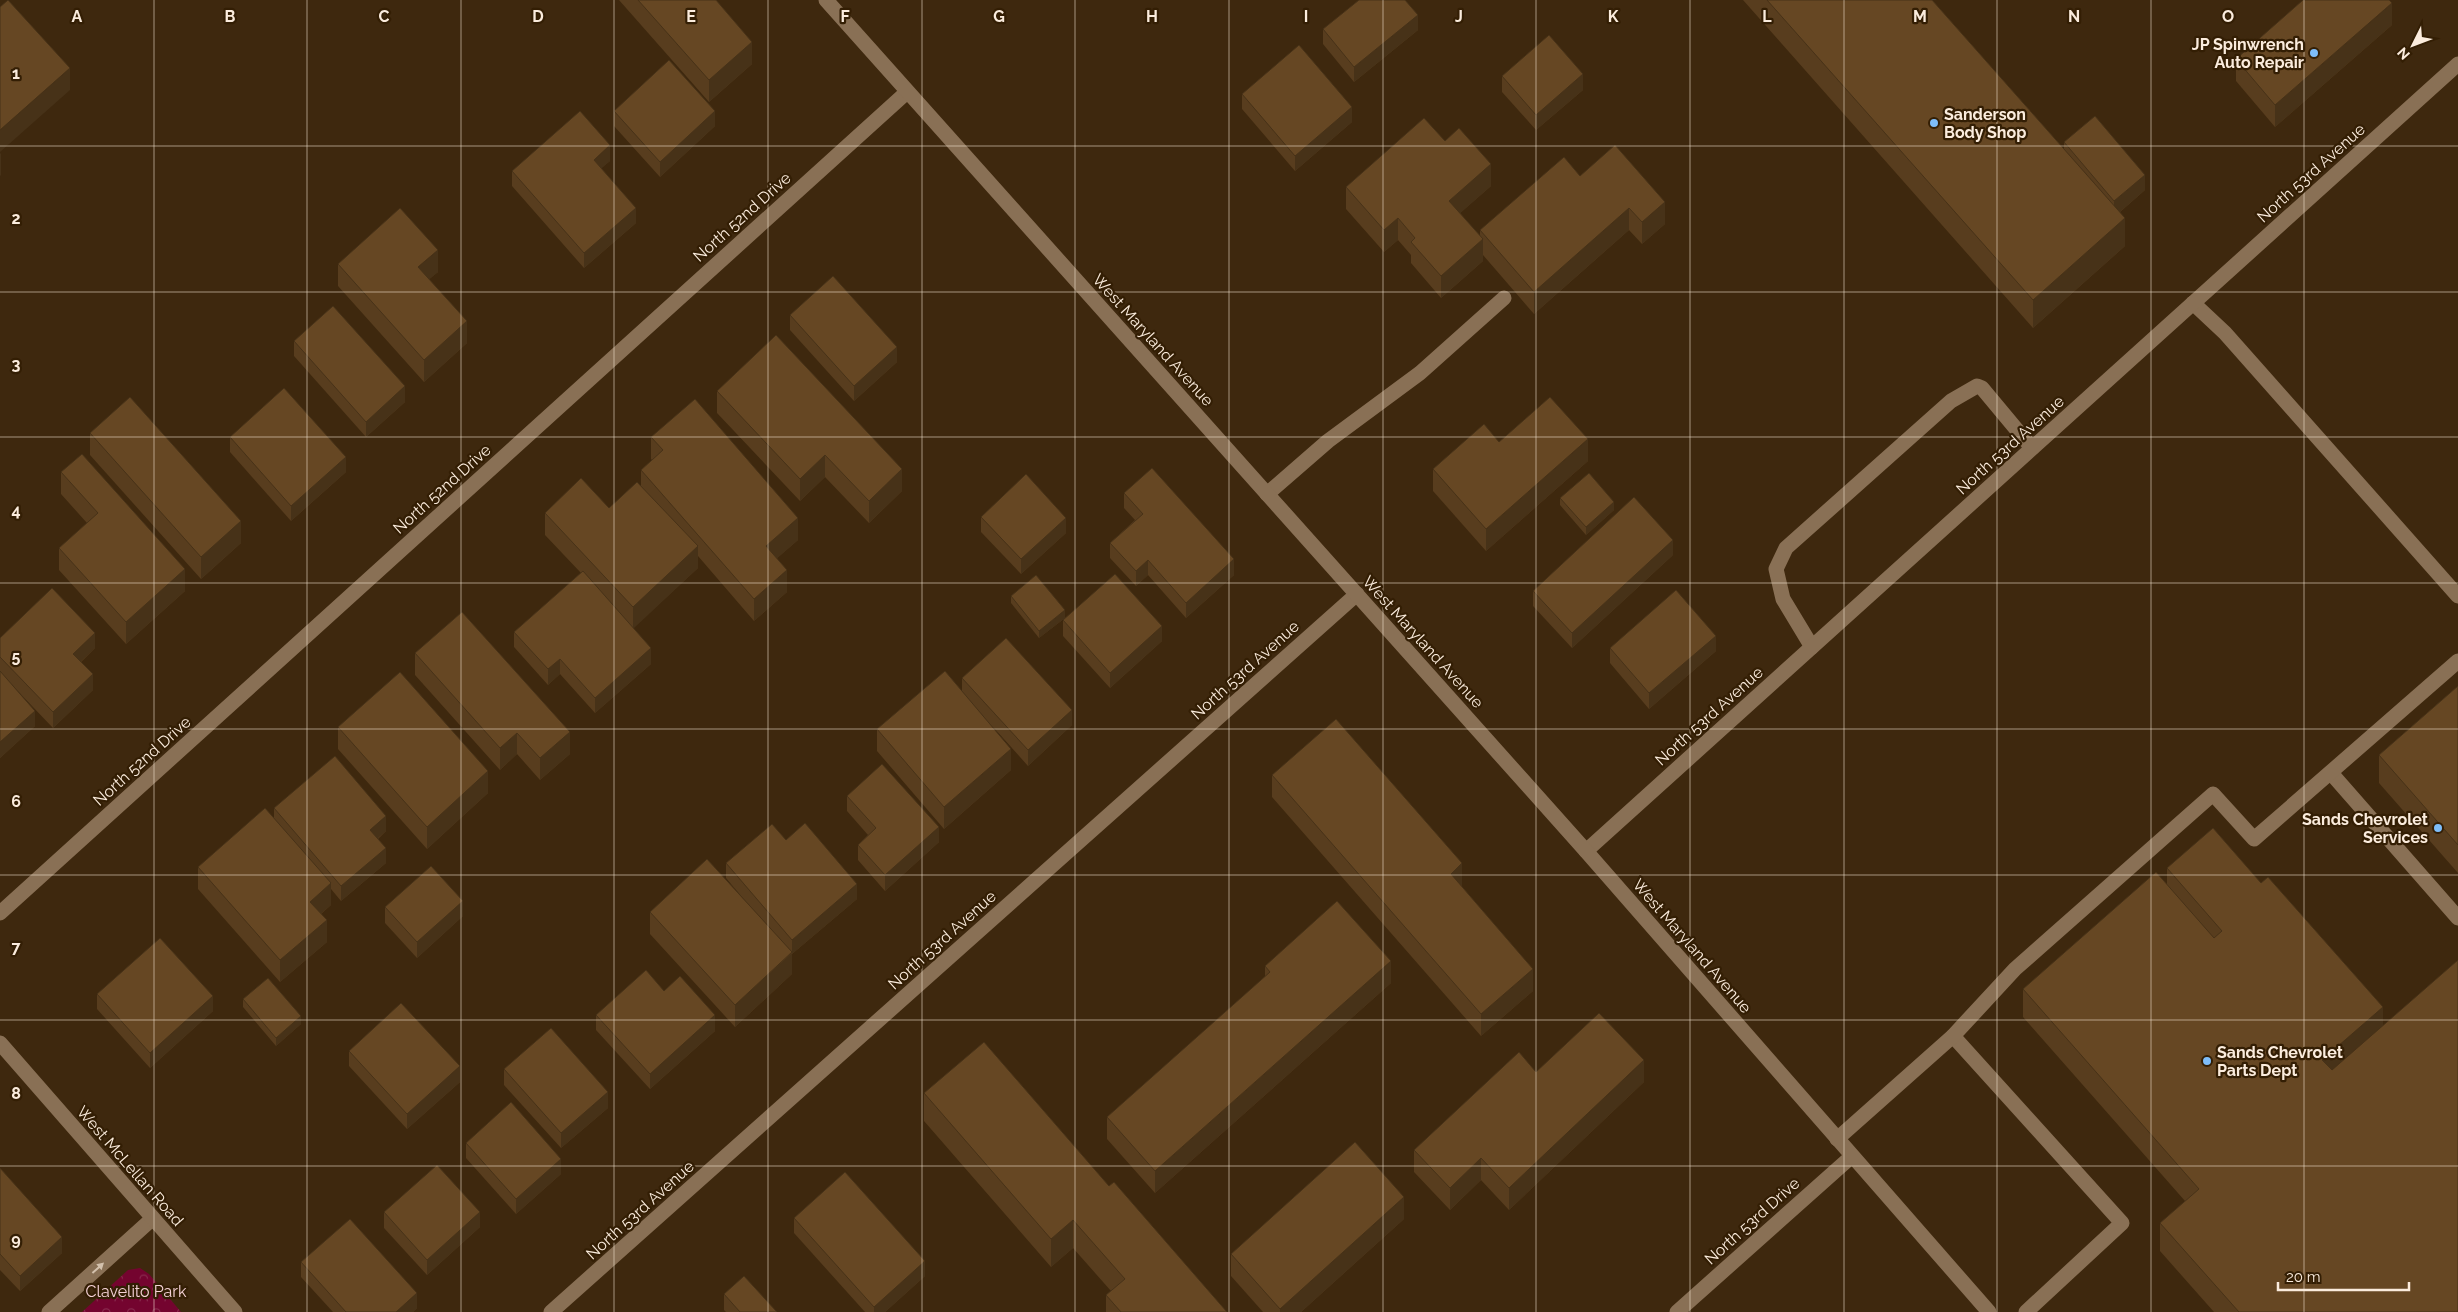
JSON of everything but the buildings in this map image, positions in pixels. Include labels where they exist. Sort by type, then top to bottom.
[{"type":"street","name":"West Maryland Avenue","points":[[826,0],[1586,851],[1851,1157],[1989,1312]]},
{"type":"street","name":"North 53rd Avenue","points":[[1586,851],[2458,64]]},
{"type":"street","name":"North 52nd Drive","points":[[0,913],[907,92]]},
{"type":"street","points":[[1267,494],[1328,441],[1420,373],[1504,298]]},
{"type":"street","points":[[2193,303],[2225,333],[2458,596]]},
{"type":"street","points":[[1812,647],[1783,599],[1776,569],[1786,548],[1951,402],[1977,386],[1982,388],[2032,448]]},
{"type":"street","name":"North 53rd Avenue","points":[[551,1312],[1357,594]]},
{"type":"street","points":[[1837,1139],[1954,1036],[2015,969],[2213,794],[2254,839],[2458,661]]},
{"type":"street","points":[[2331,773],[2458,918]]},
{"type":"street","points":[[1954,1036],[2122,1223],[2026,1312]]},
{"type":"street","name":"West McLellan Road","points":[[0,1043],[235,1312]]},
{"type":"street","name":"North 53rd Drive","points":[[1677,1312],[1851,1157]]},
{"type":"street","points":[[49,1312],[152,1219]]},
{"type":"green space","name":"Clavelito Park","points":[[140,1268],[149,1274],[181,1312],[82,1312],[128,1270]]},
{"type":"place","name":"JP Spinwrench Auto Repair","points":[[2314,53]]},
{"type":"place","name":"Sanderson Body Shop","points":[[1934,123]]},
{"type":"place","name":"Sands Chevrolet Services","points":[[2438,828]]},
{"type":"place","name":"Sands Chevrolet Parts Dept","points":[[2207,1061]]}]
